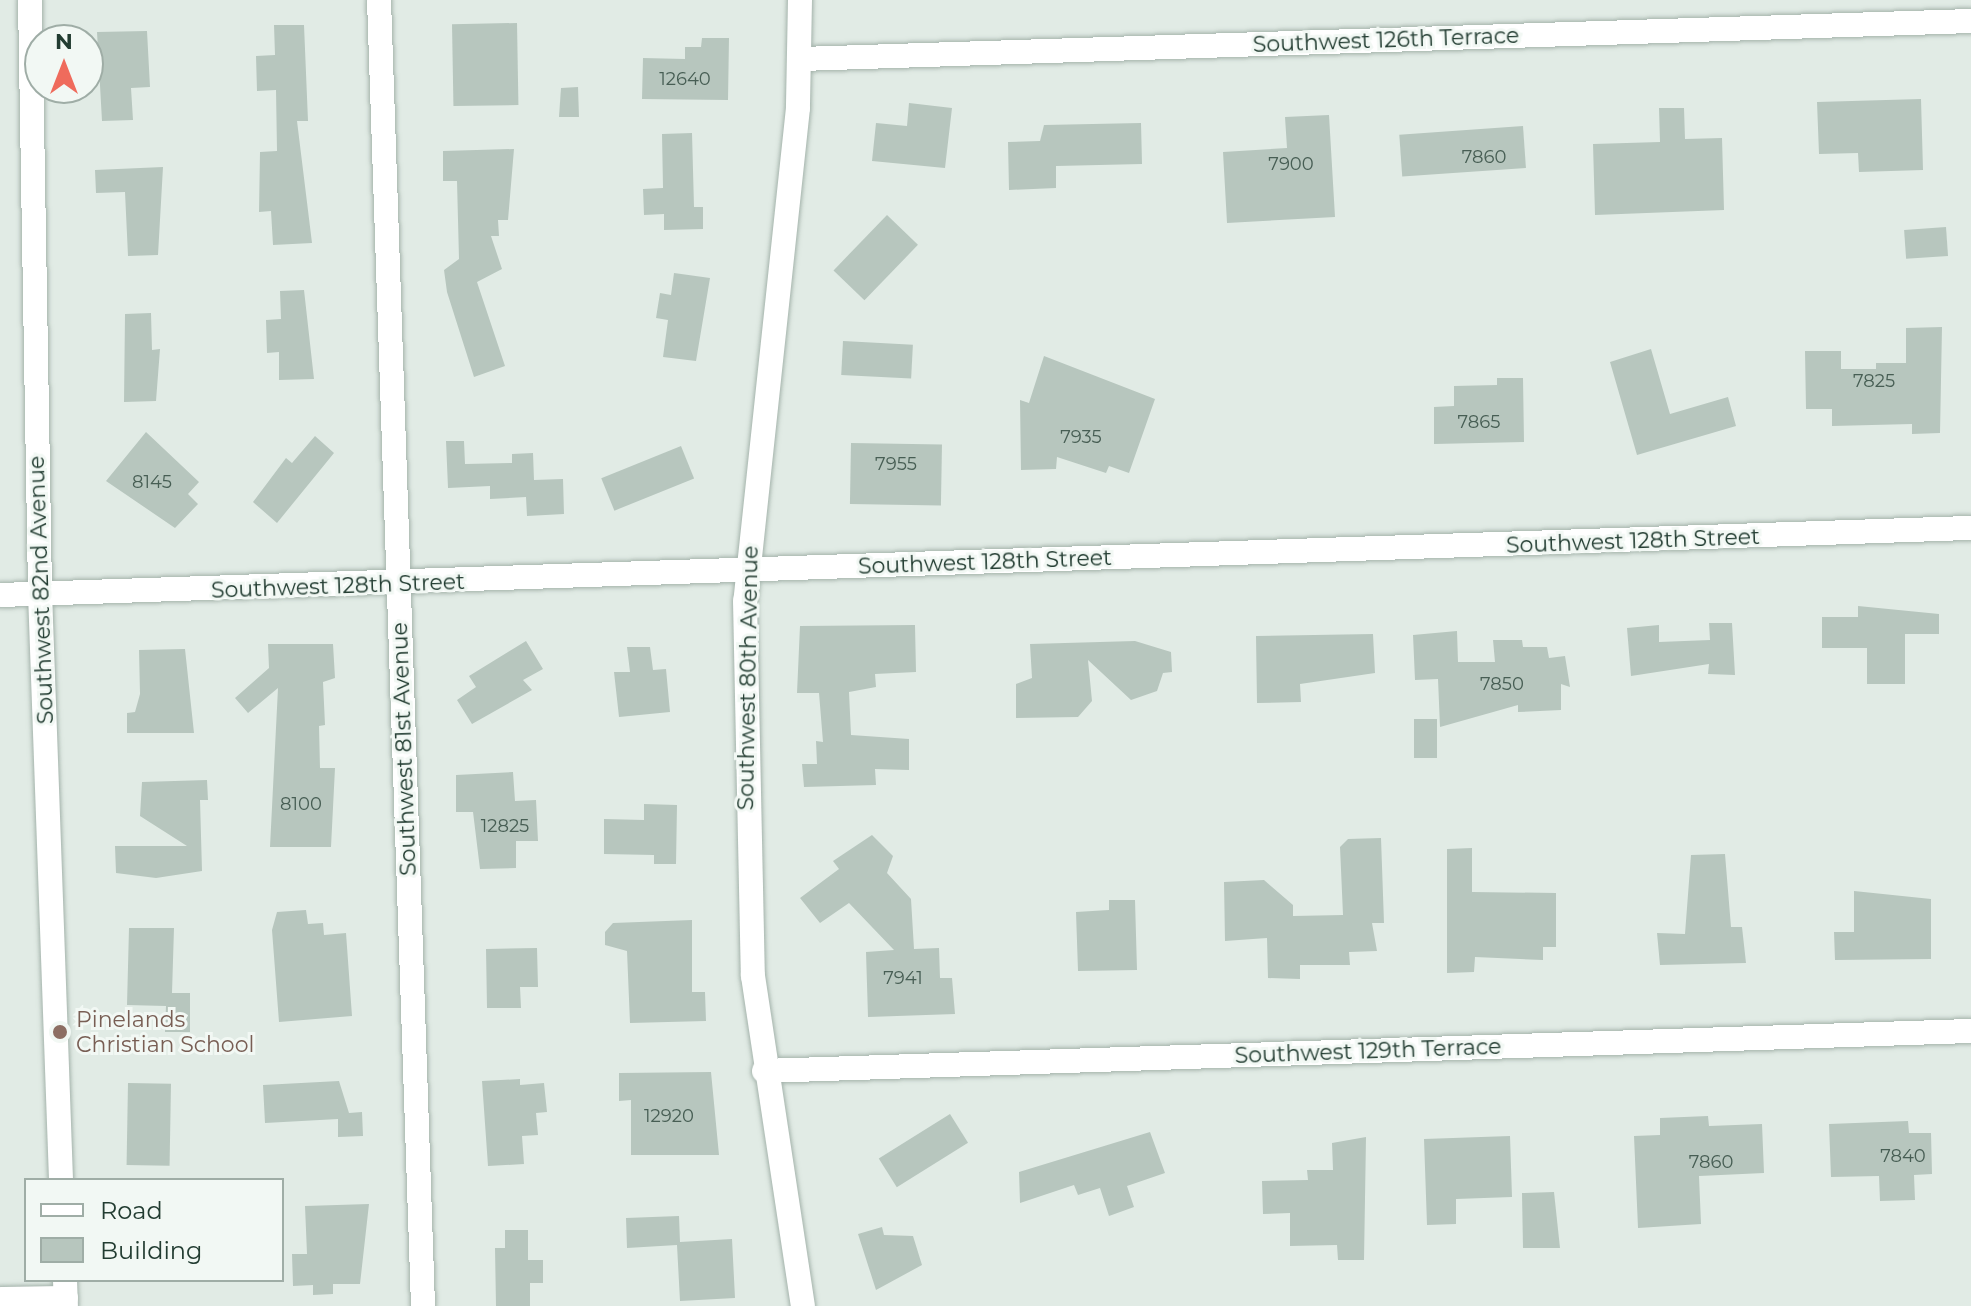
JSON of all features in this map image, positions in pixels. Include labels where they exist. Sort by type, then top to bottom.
[{"type":"street","name":"Southwest 82nd Avenue","points":[[30,0],[40,593],[61,1178]]},
{"type":"street","name":"Southwest 81st Avenue","points":[[379,0],[423,1306]]},
{"type":"street","name":"Southwest 80th Avenue","points":[[800,0],[801,59],[747,570],[747,885],[764,1071],[803,1306]]},
{"type":"street","name":"Southwest 126th Terrace","points":[[801,59],[1971,21]]},
{"type":"street","name":"Southwest 128th Street","points":[[0,595],[398,586],[747,570],[1971,528]]},
{"type":"street","name":"Southwest 129th Terrace","points":[[764,1071],[1971,1031]]},
{"type":"street","points":[[0,1299],[66,1295]]},
{"type":"building","points":[[517,23],[518,105],[453,106],[452,24]]},
{"type":"building","points":[[274,25],[304,25],[308,121],[297,121],[312,243],[273,245],[271,211],[259,212],[260,152],[277,151],[276,90],[257,91],[256,56],[275,55]]},
{"type":"building","points":[[147,31],[150,87],[131,88],[133,120],[102,121],[104,32]]},
{"type":"building","points":[[702,38],[729,38],[728,100],[642,99],[643,58],[685,59],[685,47],[701,47]]},
{"type":"building","points":[[578,87],[579,117],[559,117],[561,88]]},
{"type":"building","points":[[1921,99],[1923,170],[1859,172],[1858,153],[1819,154],[1817,102]]},
{"type":"building","points":[[909,103],[952,108],[945,168],[872,161],[876,123],[907,126]]},
{"type":"building","points":[[1659,108],[1684,108],[1685,139],[1722,138],[1724,210],[1595,215],[1593,144],[1660,142]]},
{"type":"building","points":[[1329,115],[1335,217],[1227,223],[1223,152],[1287,148],[1285,117]]},
{"type":"building","points":[[1141,123],[1142,164],[1056,166],[1056,188],[1009,190],[1008,142],[1040,141],[1044,125]]},
{"type":"building","points":[[1523,126],[1526,168],[1402,177],[1399,135]]},
{"type":"building","points":[[692,133],[694,207],[703,207],[703,229],[664,230],[664,214],[644,215],[643,189],[663,188],[662,134]]},
{"type":"building","points":[[514,149],[508,220],[498,220],[499,236],[491,236],[502,269],[477,282],[505,366],[474,377],[447,292],[444,270],[459,259],[457,181],[443,181],[443,151]]},
{"type":"building","points":[[163,167],[158,255],[128,256],[125,192],[96,193],[95,170]]},
{"type":"building","points":[[887,215],[918,245],[864,300],[834,270]]},
{"type":"building","points":[[1946,227],[1948,256],[1906,259],[1904,230]]},
{"type":"building","points":[[674,273],[710,278],[696,361],[663,357],[668,320],[656,318],[660,293],[671,295]]},
{"type":"building","points":[[304,290],[314,379],[279,380],[279,352],[267,353],[266,320],[281,319],[280,291]]},
{"type":"building","points":[[151,313],[152,350],[160,349],[156,401],[124,402],[125,314]]},
{"type":"building","points":[[1942,327],[1940,433],[1912,434],[1912,424],[1832,426],[1832,409],[1806,409],[1805,351],[1841,351],[1841,369],[1876,369],[1876,363],[1906,363],[1906,328]]},
{"type":"building","points":[[843,341],[913,345],[911,379],[841,375]]},
{"type":"building","points":[[1651,349],[1670,414],[1728,397],[1736,426],[1637,455],[1610,362]]},
{"type":"building","points":[[1044,356],[1155,399],[1129,473],[1109,466],[1106,473],[1057,457],[1056,469],[1021,470],[1020,400],[1029,403]]},
{"type":"building","points":[[1497,378],[1523,378],[1524,442],[1434,444],[1434,407],[1454,406],[1454,386],[1497,385]]},
{"type":"building","points":[[146,432],[199,482],[188,494],[198,504],[175,528],[106,481]]},
{"type":"building","points":[[315,436],[334,453],[277,523],[253,502],[286,458],[292,463]]},
{"type":"building","points":[[446,441],[464,441],[465,464],[512,463],[512,454],[533,453],[534,480],[563,479],[564,514],[527,516],[526,497],[490,499],[490,486],[448,488]]},
{"type":"building","points":[[851,443],[942,445],[941,506],[850,504]]},
{"type":"building","points":[[681,446],[694,478],[614,511],[601,478]]},
{"type":"building","points":[[1858,606],[1939,614],[1939,634],[1905,634],[1905,684],[1867,684],[1867,648],[1822,648],[1822,617],[1858,617]]},
{"type":"building","points":[[1709,623],[1732,623],[1735,675],[1708,674],[1709,664],[1631,676],[1627,628],[1659,625],[1659,642],[1710,640]]},
{"type":"building","points":[[915,625],[916,672],[875,674],[876,687],[849,692],[851,735],[909,739],[909,770],[875,769],[876,785],[804,787],[802,764],[817,764],[816,741],[823,742],[819,693],[797,693],[800,626]]},
{"type":"building","points":[[1457,631],[1458,662],[1495,662],[1493,640],[1522,640],[1523,647],[1547,647],[1549,658],[1565,656],[1570,687],[1561,684],[1561,710],[1518,712],[1518,705],[1440,727],[1438,679],[1415,680],[1413,635]]},
{"type":"building","points":[[1373,634],[1375,673],[1300,684],[1301,702],[1257,703],[1256,636]]},
{"type":"building","points":[[526,641],[543,669],[523,680],[532,690],[472,724],[457,700],[476,687],[469,676]]},
{"type":"building","points":[[1135,641],[1171,652],[1172,672],[1163,673],[1157,691],[1131,700],[1088,660],[1092,701],[1078,717],[1016,718],[1016,684],[1032,678],[1030,644]]},
{"type":"building","points":[[268,644],[333,644],[335,678],[323,682],[325,725],[319,726],[320,768],[335,768],[331,847],[270,847],[278,688],[248,713],[235,698],[269,668]]},
{"type":"building","points":[[627,647],[650,647],[653,670],[666,669],[670,712],[619,717],[614,672],[630,672]]},
{"type":"building","points":[[185,649],[194,733],[127,733],[127,713],[135,712],[140,694],[139,650]]},
{"type":"building","points":[[1414,719],[1437,719],[1437,758],[1414,758]]},
{"type":"building","points":[[513,772],[515,801],[536,800],[538,841],[516,841],[516,868],[480,869],[473,812],[456,812],[456,775]]},
{"type":"building","points":[[207,780],[208,800],[200,800],[202,871],[156,878],[116,873],[115,846],[187,846],[140,816],[142,782]]},
{"type":"building","points":[[644,804],[677,805],[676,864],[654,864],[654,855],[604,854],[604,819],[644,820]]},
{"type":"building","points":[[872,835],[893,856],[887,873],[911,899],[914,949],[939,948],[940,978],[952,978],[955,1014],[868,1017],[866,952],[894,950],[849,903],[820,923],[800,898],[839,869],[833,861]]},
{"type":"building","points":[[1381,838],[1384,923],[1372,923],[1377,951],[1349,952],[1350,965],[1300,965],[1300,979],[1268,978],[1267,938],[1225,941],[1224,882],[1264,880],[1293,905],[1293,916],[1343,915],[1340,847],[1348,839]]},
{"type":"building","points":[[1472,848],[1472,892],[1556,893],[1556,947],[1543,947],[1543,960],[1475,957],[1474,972],[1447,973],[1447,849]]},
{"type":"building","points":[[1725,854],[1731,927],[1742,927],[1746,963],[1660,965],[1657,933],[1685,934],[1691,855]]},
{"type":"building","points":[[1854,891],[1931,899],[1931,959],[1835,960],[1834,932],[1854,932]]},
{"type":"building","points":[[1109,900],[1135,900],[1137,970],[1078,971],[1076,912],[1109,910]]},
{"type":"building","points":[[306,910],[308,924],[323,923],[324,935],[346,933],[352,1016],[279,1022],[272,930],[277,912]]},
{"type":"building","points":[[692,920],[692,992],[705,992],[706,1021],[630,1023],[627,951],[605,945],[605,932],[613,923]]},
{"type":"building","points":[[129,928],[174,928],[172,993],[190,993],[190,1032],[165,1032],[166,1006],[127,1005]]},
{"type":"building","points":[[537,948],[538,987],[520,987],[521,1008],[487,1008],[486,949]]},
{"type":"building","points":[[711,1072],[719,1155],[631,1155],[631,1100],[619,1101],[619,1073]]},
{"type":"building","points":[[520,1079],[520,1085],[544,1083],[547,1112],[536,1113],[538,1135],[522,1136],[524,1164],[488,1166],[482,1081]]},
{"type":"building","points":[[339,1081],[349,1113],[362,1112],[363,1136],[338,1137],[338,1119],[265,1123],[263,1085]]},
{"type":"building","points":[[128,1083],[171,1084],[170,1166],[127,1165]]},
{"type":"building","points":[[950,1114],[968,1143],[897,1187],[879,1159]]},
{"type":"building","points":[[1708,1116],[1709,1126],[1762,1124],[1764,1173],[1699,1176],[1701,1224],[1638,1228],[1634,1136],[1660,1135],[1660,1118]]},
{"type":"building","points":[[1908,1121],[1909,1133],[1931,1133],[1932,1174],[1914,1175],[1915,1200],[1880,1201],[1879,1176],[1831,1177],[1829,1124]]},
{"type":"building","points":[[1150,1132],[1165,1173],[1127,1186],[1134,1207],[1109,1216],[1100,1188],[1078,1195],[1074,1185],[1020,1203],[1019,1172]]},
{"type":"building","points":[[1510,1136],[1512,1197],[1456,1199],[1456,1224],[1427,1225],[1424,1139]]},
{"type":"building","points":[[1366,1137],[1364,1260],[1338,1260],[1337,1245],[1290,1246],[1290,1213],[1263,1214],[1262,1181],[1308,1180],[1307,1170],[1333,1170],[1332,1143]]},
{"type":"building","points":[[1554,1192],[1560,1248],[1523,1248],[1522,1193]]},
{"type":"building","points":[[369,1204],[360,1284],[333,1284],[333,1294],[313,1295],[313,1285],[293,1286],[292,1254],[307,1254],[305,1206]]},
{"type":"building","points":[[679,1216],[680,1242],[732,1239],[735,1298],[680,1301],[677,1245],[627,1248],[626,1218]]},
{"type":"building","points":[[882,1227],[884,1235],[913,1236],[922,1265],[876,1290],[858,1234]]},
{"type":"building","points":[[505,1230],[528,1230],[528,1260],[543,1260],[543,1283],[530,1283],[530,1306],[496,1306],[495,1248],[505,1248]]},
{"type":"place","name":"Pinelands Christian School","points":[[60,1032]]}]
